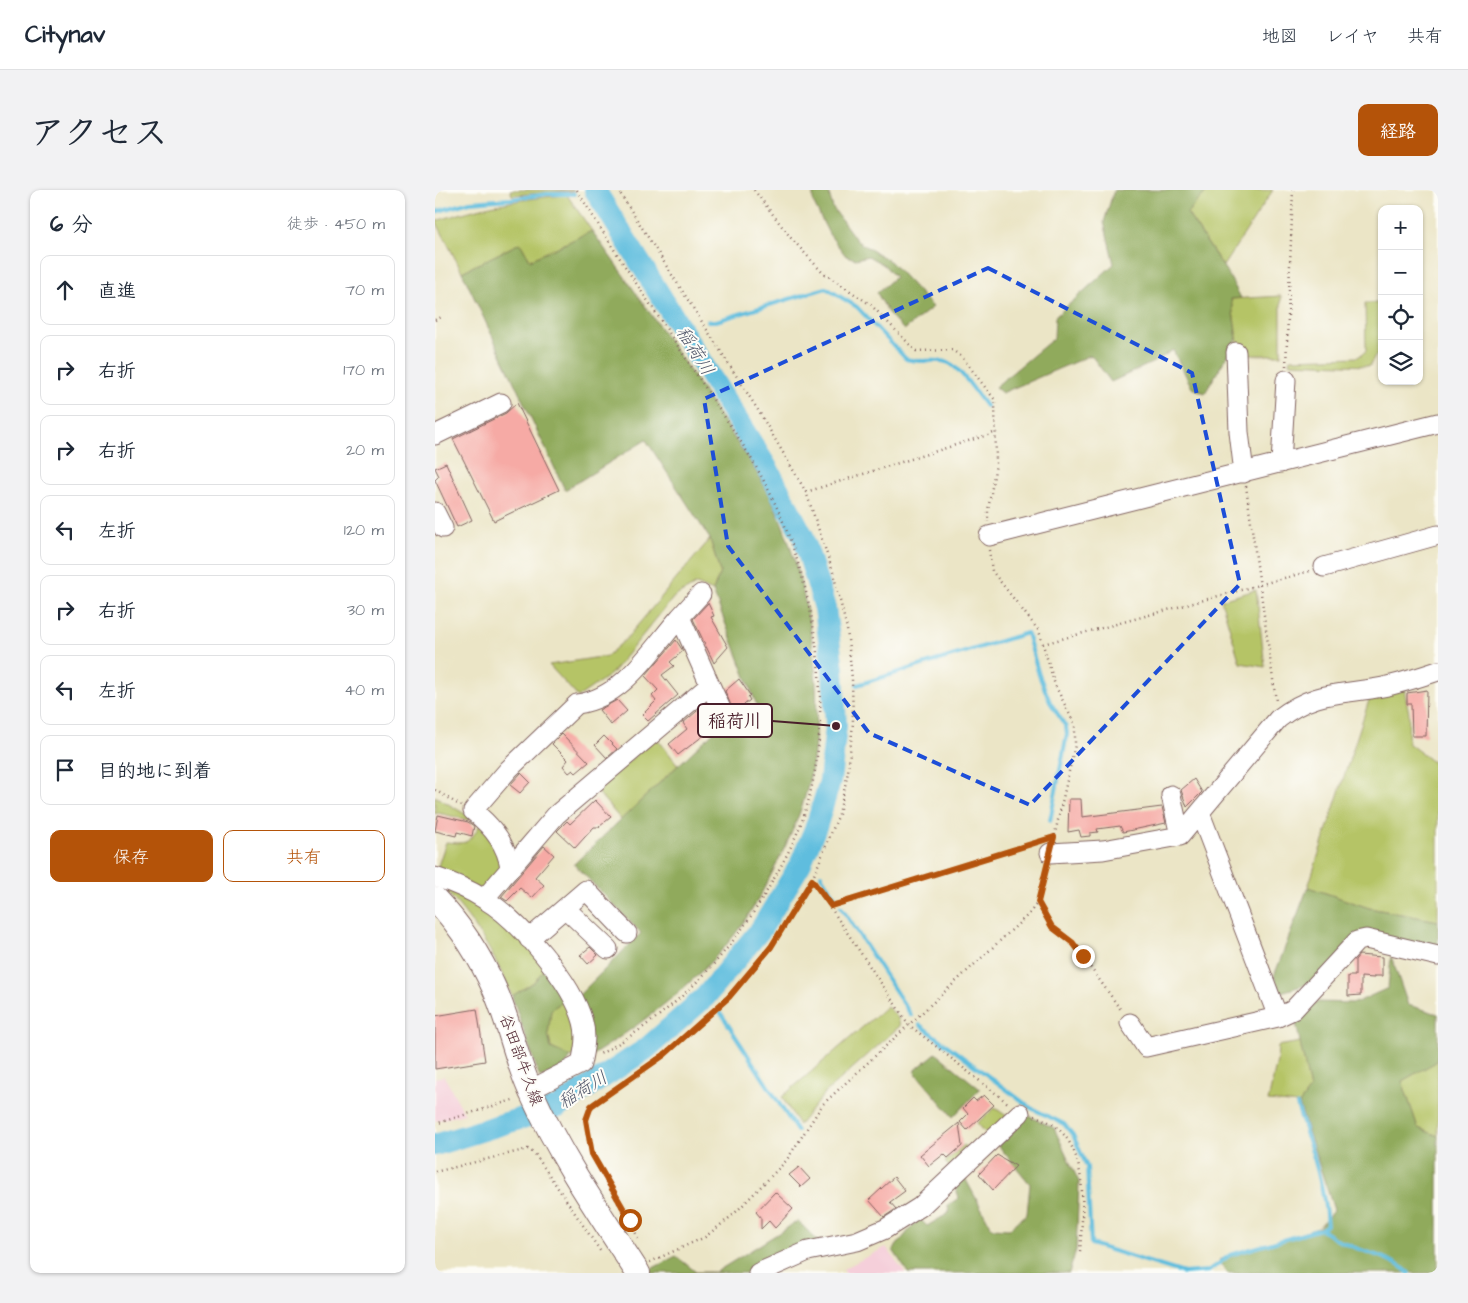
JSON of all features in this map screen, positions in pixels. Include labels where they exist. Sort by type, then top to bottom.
[{"type":"main road","name":"谷田部牛久線","points":[[435,899],[455,921],[475,951],[496,991],[531,1092],[549,1131],[579,1184],[637,1272]]},
{"type":"street","points":[[1236,352],[1239,432],[1245,472]]},
{"type":"street","points":[[1281,463],[1286,380]]},
{"type":"street","points":[[435,435],[501,402]]},
{"type":"street","points":[[989,536],[1438,423]]},
{"type":"street","points":[[1324,567],[1438,535]]},
{"type":"street","points":[[510,868],[505,848],[492,829],[473,811],[509,769],[577,704],[588,703],[612,692],[627,679],[701,594]]},
{"type":"street","points":[[680,617],[722,711]]},
{"type":"street","points":[[1052,845],[1103,850],[1180,836],[1226,778],[1287,711],[1327,694],[1381,687],[1438,671]]},
{"type":"street","points":[[484,899],[556,815],[710,685]]},
{"type":"street","points":[[1171,795],[1180,836]]},
{"type":"street","points":[[1200,813],[1277,1017]]},
{"type":"street","points":[[435,877],[484,899],[529,939],[549,961],[566,985],[583,1020],[585,1032],[581,1064],[531,1092]]},
{"type":"street","points":[[529,939],[586,890],[627,933]]},
{"type":"street","points":[[565,908],[608,949]]},
{"type":"street","points":[[1130,1023],[1147,1047],[1277,1017],[1293,1010],[1357,941],[1366,940],[1438,956]]},
{"type":"street","points":[[758,1273],[808,1251],[857,1241],[885,1229],[913,1212],[934,1196],[1020,1112]]},
{"type":"path","points":[[577,190],[611,247],[737,435],[773,497],[795,555],[807,596],[816,647],[819,704],[819,739],[808,801],[785,860],[759,905],[724,954],[689,990],[657,1018],[625,1041],[581,1064]]},
{"type":"path","points":[[618,190],[758,410],[806,492],[833,572],[847,629],[852,679],[853,723],[848,772],[839,814],[812,880],[771,947],[729,997],[664,1055],[591,1106],[587,1113],[586,1120],[592,1154],[630,1220],[641,1244]]},
{"type":"path","points":[[637,1272],[705,1237],[733,1215],[786,1161],[823,1104],[1029,914],[1038,902],[1076,737],[1075,725],[1055,685],[1039,631],[992,571],[988,510],[996,464],[995,400],[962,357],[952,350],[915,351],[871,305],[822,272],[791,238],[754,190]]},
{"type":"path","points":[[1286,380],[1293,190]]},
{"type":"path","points":[[435,320],[445,316]]},
{"type":"path","points":[[806,492],[997,432]]},
{"type":"path","points":[[1245,472],[1278,719]]},
{"type":"path","points":[[1042,644],[1324,567]]},
{"type":"path","points":[[435,790],[467,810],[473,811]]},
{"type":"path","points":[[831,906],[1052,845]]},
{"type":"path","points":[[812,880],[909,1025],[1020,1112],[1047,1120],[1065,1134],[1073,1150],[1083,1187],[1079,1252]]},
{"type":"path","points":[[1038,902],[1052,927],[1073,943],[1130,1023]]},
{"type":"path","points":[[435,1124],[484,1110],[531,1092]]},
{"type":"path","points":[[435,1172],[528,1149],[535,1154],[551,1181],[605,1258]]},
{"type":"highlighted area","points":[[988,268],[1192,373],[1240,584],[1030,805],[869,733],[728,546],[704,399]]},
{"type":"shaded area","points":[[444,1076],[465,1114],[435,1121],[435,1078]]},
{"type":"shaded area","points":[[886,1247],[905,1273],[845,1273],[843,1269]]},
{"type":"green space","points":[[510,190],[573,190],[574,191],[512,195]]},
{"type":"green space","points":[[813,190],[828,190],[833,208],[857,241],[891,262],[933,307],[904,330],[889,314],[877,293],[895,277],[884,265],[868,256],[856,259],[846,256],[829,234],[813,202]]},
{"type":"green space","points":[[1114,190],[1208,190],[1187,213],[1228,274],[1241,298],[1231,299],[1237,339],[1205,393],[1192,388],[1173,350],[1156,361],[1111,382],[1091,355],[1002,393],[995,387],[1054,338],[1055,317],[1114,264],[1104,222]]},
{"type":"green space","points":[[1208,190],[1273,190],[1223,266],[1187,213]]},
{"type":"green space","points":[[567,195],[592,231],[530,260],[520,243],[462,272],[436,221],[468,211],[501,204]]},
{"type":"green space","points":[[592,231],[691,373],[771,497],[789,542],[808,617],[814,656],[816,735],[811,772],[795,824],[767,883],[736,933],[706,967],[675,996],[588,1058],[577,997],[641,933],[574,864],[725,721],[759,711],[713,591],[720,572],[710,539],[646,440],[565,490],[462,272],[520,243],[530,260]]},
{"type":"green space","points":[[1281,296],[1281,355],[1240,355],[1231,299]]},
{"type":"green space","points":[[1365,303],[1378,303],[1378,354],[1374,357],[1370,366],[1289,363],[1290,359],[1358,357],[1366,351]]},
{"type":"green space","points":[[710,539],[720,572],[713,591],[697,584],[674,597],[611,674],[578,697],[549,665],[607,656],[626,639]]},
{"type":"green space","points":[[1256,590],[1265,667],[1240,663],[1221,600]]},
{"type":"green space","points":[[1404,689],[1409,713],[1408,743],[1438,766],[1438,921],[1369,908],[1308,887],[1371,694]]},
{"type":"green space","points":[[656,737],[678,765],[621,820],[596,790]]},
{"type":"green space","points":[[435,796],[470,817],[469,820],[438,813],[435,814]]},
{"type":"green space","points":[[480,825],[492,835],[504,866],[483,893],[437,869],[446,842],[463,843],[467,841],[473,836]]},
{"type":"green space","points":[[440,885],[500,915],[546,967],[534,982],[512,996],[498,965],[473,923]]},
{"type":"green space","points":[[1308,887],[1369,908],[1438,921],[1438,951],[1369,936],[1312,983],[1281,992],[1274,976]]},
{"type":"green space","points":[[1391,956],[1408,1005],[1438,1014],[1436,1062],[1402,1081],[1418,1128],[1438,1136],[1438,1273],[1227,1273],[1219,1260],[1318,1228],[1334,1210],[1299,1104],[1310,1089],[1296,1023],[1316,1002],[1355,1003],[1388,988]]},
{"type":"green space","points":[[546,967],[565,999],[551,1010],[548,1034],[551,1048],[571,1057],[565,1066],[540,1078],[512,996],[534,982]]},
{"type":"green space","points":[[565,999],[575,1014],[578,1054],[571,1057],[551,1048],[548,1034],[551,1010]]},
{"type":"green space","points":[[887,1006],[898,1018],[900,1026],[825,1093],[799,1125],[782,1097]]},
{"type":"green space","points":[[1300,1042],[1310,1089],[1299,1104],[1268,1101],[1277,1061],[1278,1046]]},
{"type":"green space","points":[[1438,1050],[1438,1136],[1418,1128],[1402,1081],[1435,1062]]},
{"type":"green space","points":[[936,1053],[980,1089],[953,1117],[914,1071]]},
{"type":"green space","points":[[995,1108],[1007,1116],[987,1134],[977,1123]]},
{"type":"green space","points":[[1029,1116],[1054,1128],[1079,1182],[1076,1250],[1069,1273],[908,1273],[893,1250],[919,1218],[927,1226],[949,1213],[948,1205],[959,1198],[955,1185],[965,1178],[992,1228],[1009,1229],[1027,1214],[1030,1184],[998,1145]]},
{"type":"green space","points":[[964,1145],[970,1151],[951,1169],[945,1162]]},
{"type":"green space","points":[[798,1221],[821,1244],[750,1273],[652,1273],[651,1269],[676,1256],[696,1272],[716,1272]]},
{"type":"building","points":[[517,403],[559,490],[494,521],[453,439],[506,413]]},
{"type":"building","points":[[446,463],[472,520],[457,527],[435,480],[439,476],[435,468]]},
{"type":"building","points":[[708,603],[714,616],[711,617],[728,647],[714,663],[693,619]]},
{"type":"building","points":[[676,640],[683,651],[670,662],[674,666],[662,675],[678,695],[648,721],[642,715],[656,701],[652,696],[658,690],[645,676]]},
{"type":"building","points":[[739,679],[750,695],[748,697],[750,700],[734,713],[725,691]]},
{"type":"building","points":[[1427,690],[1426,736],[1412,736],[1411,704],[1407,704],[1407,693]]},
{"type":"building","points":[[617,700],[627,711],[611,725],[599,710]]},
{"type":"building","points":[[703,706],[710,714],[707,716],[716,726],[678,755],[669,744],[687,729],[683,723]]},
{"type":"building","points":[[562,734],[589,762],[576,773],[573,770],[569,773],[563,766],[568,760],[552,744]]},
{"type":"building","points":[[604,736],[617,749],[607,758],[595,745]]},
{"type":"building","points":[[521,773],[530,782],[520,793],[510,785]]},
{"type":"building","points":[[1194,779],[1202,792],[1187,807],[1181,790]]},
{"type":"building","points":[[1069,799],[1081,799],[1082,817],[1162,807],[1166,823],[1123,832],[1120,826],[1097,829],[1098,832],[1090,833],[1090,836],[1081,837],[1079,830],[1068,832]]},
{"type":"building","points":[[595,800],[611,817],[599,827],[594,827],[575,848],[557,831],[567,821],[570,824]]},
{"type":"building","points":[[438,815],[468,822],[474,826],[472,836],[457,832],[456,836],[435,831]]},
{"type":"building","points":[[544,846],[554,855],[535,877],[544,885],[532,898],[520,888],[507,901],[501,897]]},
{"type":"building","points":[[590,947],[598,955],[588,964],[580,955]]},
{"type":"building","points":[[1359,955],[1382,957],[1382,976],[1374,976],[1374,978],[1361,977],[1361,995],[1348,996],[1348,976],[1355,976],[1355,960]]},
{"type":"building","points":[[477,1009],[485,1061],[435,1069],[435,1016]]},
{"type":"building","points":[[984,1095],[994,1105],[967,1130],[960,1122],[968,1114],[963,1108],[973,1098],[976,1101]]},
{"type":"building","points":[[959,1123],[962,1146],[948,1158],[944,1154],[929,1166],[920,1155]]},
{"type":"building","points":[[997,1155],[1016,1166],[993,1190],[979,1174]]},
{"type":"building","points":[[799,1167],[810,1179],[801,1187],[789,1175]]},
{"type":"building","points":[[894,1177],[905,1191],[890,1202],[896,1209],[884,1217],[869,1200]]},
{"type":"building","points":[[775,1192],[793,1209],[775,1228],[769,1221],[761,1229],[761,1218],[756,1212]]},
{"type":"waterway","name":"稲荷川","points":[[435,1145],[558,1107],[646,1049],[705,997],[761,929],[800,865],[817,824],[830,781],[836,726],[833,670],[825,608],[803,536],[769,471],[595,190]]},
{"type":"waterway","points":[[435,212],[470,202],[547,194],[574,194]]},
{"type":"waterway","points":[[708,321],[716,321],[826,288],[857,307],[906,359],[941,361],[951,364],[962,374],[986,406]]},
{"type":"waterway","points":[[857,685],[1027,633],[1039,675],[1050,702],[1066,727],[1067,734],[1050,821]]},
{"type":"waterway","points":[[821,875],[835,897]]},
{"type":"waterway","points":[[841,907],[911,1015]]},
{"type":"waterway","points":[[720,1012],[797,1131]]},
{"type":"waterway","points":[[920,1025],[1031,1108],[1064,1124],[1073,1135],[1087,1167],[1091,1244],[1184,1273],[1209,1271],[1230,1255],[1321,1229],[1327,1225],[1320,1179],[1297,1105]]},
{"type":"waterway","points":[[1321,1229],[1343,1243],[1389,1260],[1409,1273]]},
{"type":"place","name":"稲荷川","points":[[836,726]]},
{"type":"route","points":[[630,1220],[592,1154],[586,1120],[587,1113],[591,1106],[664,1055],[729,997],[771,947],[812,880],[831,906],[1054,837],[1038,902],[1052,927],[1073,943],[1083,956]]}]
